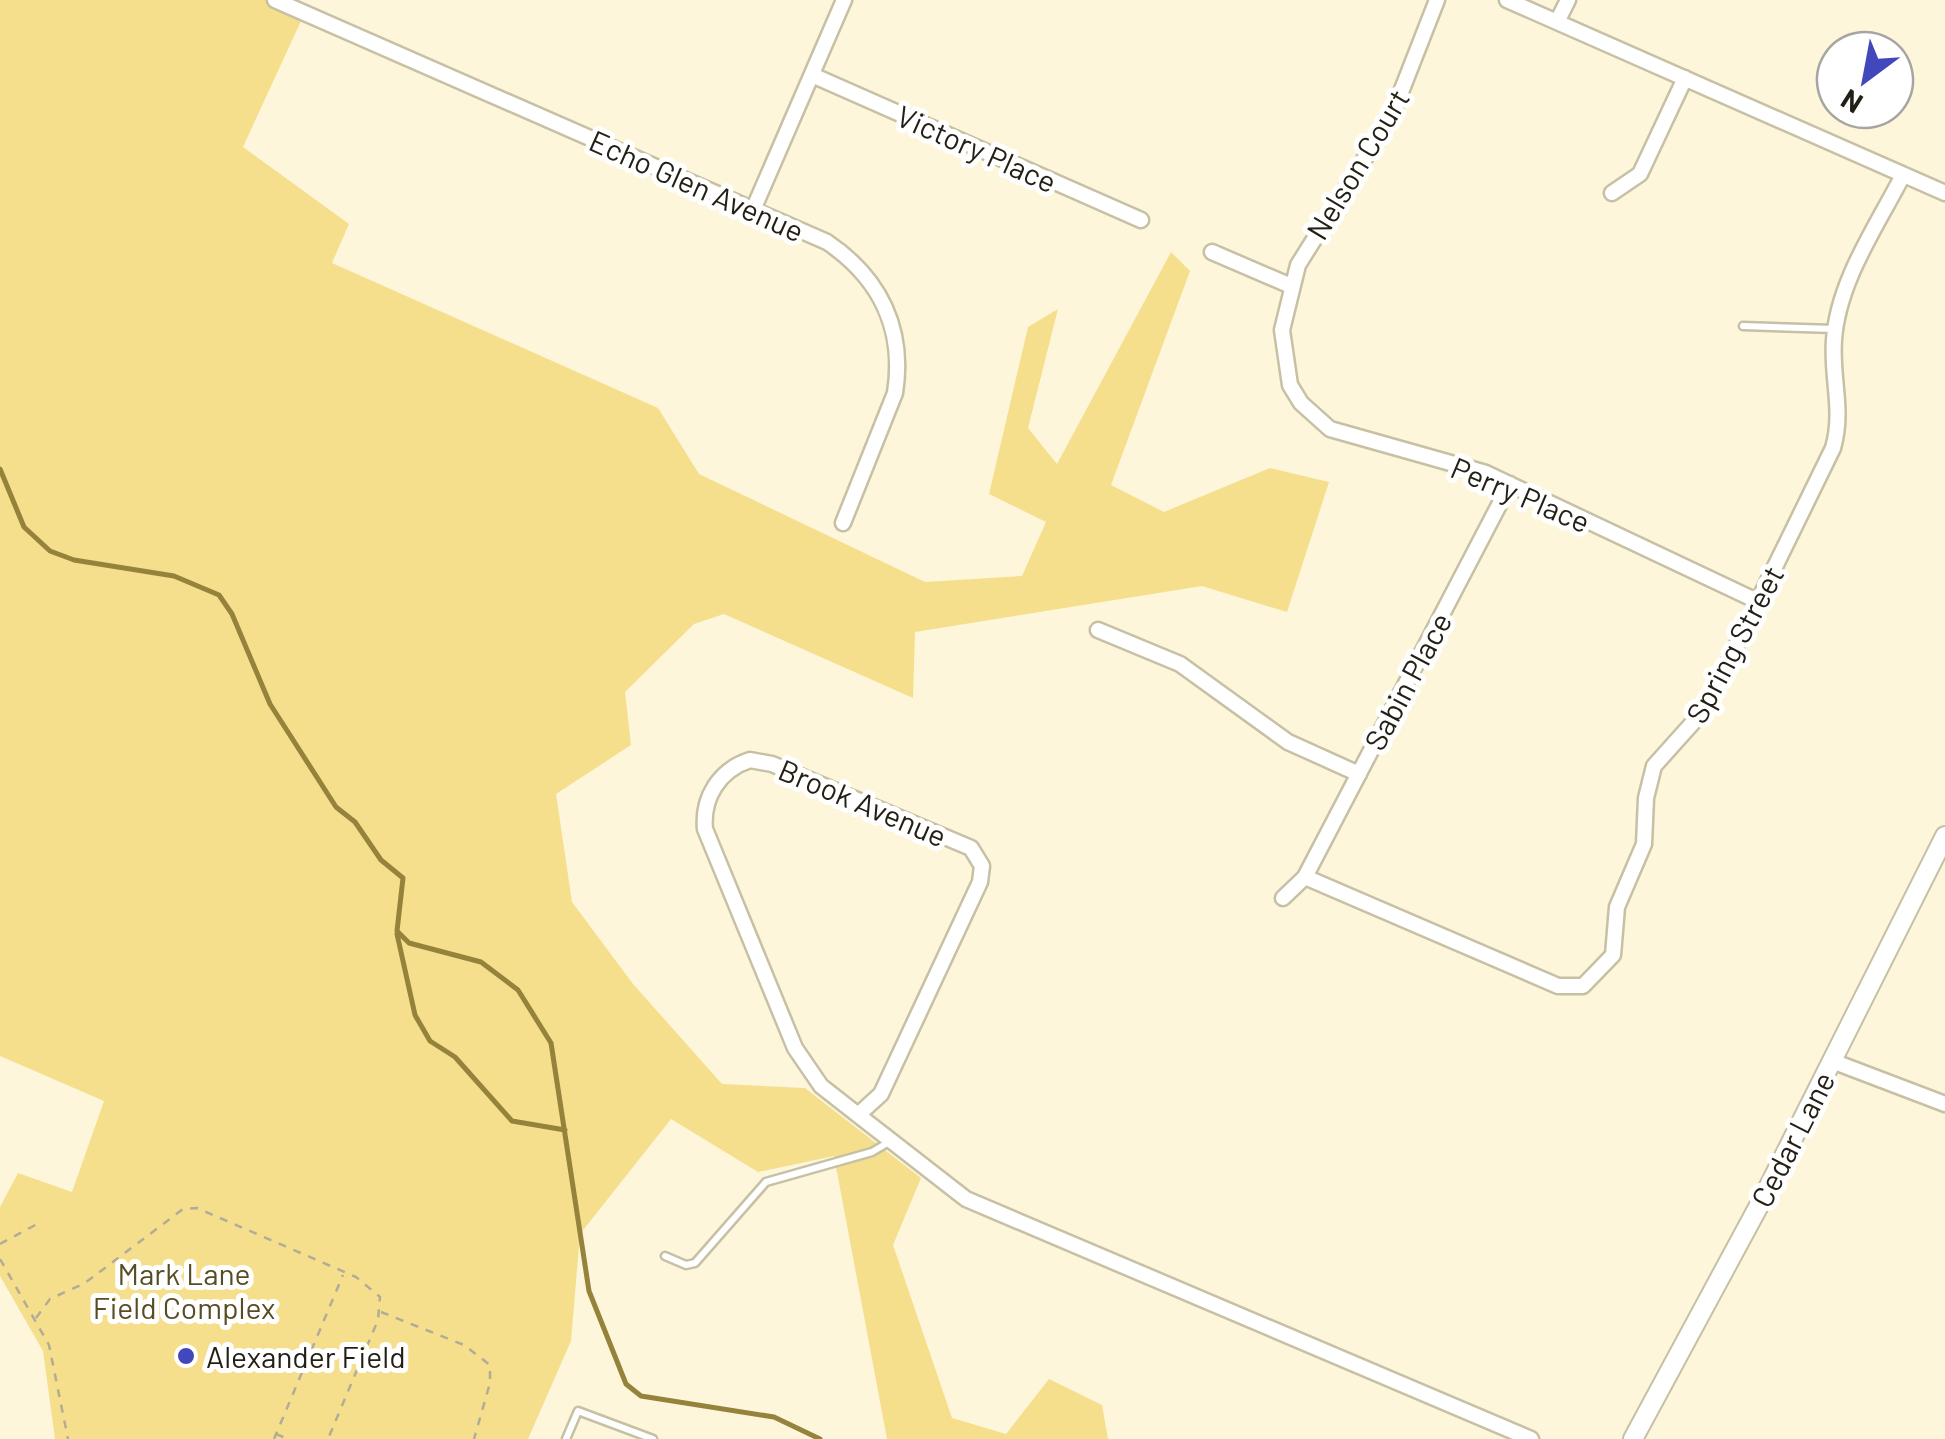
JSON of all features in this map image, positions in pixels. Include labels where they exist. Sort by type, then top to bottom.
[{"type":"street","name":"Echo Glen Avenue","points":[[275,0],[753,210],[846,256],[877,289],[894,328],[898,373],[895,393],[842,523]]},
{"type":"street","points":[[753,210],[844,0]]},
{"type":"street","name":"Nelson Court","points":[[1282,330],[1291,286],[1314,233],[1392,114],[1437,0]]},
{"type":"street","points":[[1507,0],[1945,193]]},
{"type":"street","points":[[1557,22],[1568,0]]},
{"type":"street","name":"Victory Place","points":[[812,75],[1142,220]]},
{"type":"street","points":[[1612,193],[1640,174],[1685,78]]},
{"type":"street","name":"Spring Street","points":[[1305,877],[1558,986],[1583,986],[1594,979],[1612,955],[1617,908],[1638,868],[1644,844],[1648,781],[1654,766],[1706,708],[1839,428],[1835,329],[1844,292],[1903,175]]},
{"type":"street","points":[[1212,252],[1291,286]]},
{"type":"street","name":"Perry Place","points":[[1282,330],[1281,349],[1290,385],[1308,411],[1330,430],[1486,473],[1757,601]]},
{"type":"street","name":"Sabin Place","points":[[1283,898],[1305,877],[1510,484]]},
{"type":"street","points":[[1098,630],[1180,664],[1288,742],[1359,774]]},
{"type":"street","name":"Brook Avenue","points":[[858,1115],[881,1094],[980,882],[982,866],[971,848],[772,764],[750,760],[737,764],[708,796],[705,830],[794,1048],[822,1086],[890,1142],[966,1199],[1531,1439]]},
{"type":"street","name":"Cedar Lane","points":[[1633,1439],[1832,1061],[1945,836]]},
{"type":"street","points":[[1832,1061],[1945,1104]]},
{"type":"lane","points":[[1743,326],[1835,329]]},
{"type":"lane","points":[[664,1256],[686,1266],[695,1262],[766,1182],[872,1152],[890,1142]]},
{"type":"lane","points":[[566,1439],[578,1411],[654,1439]]},
{"type":"path","points":[[36,1318],[50,1298],[85,1283],[183,1208],[197,1208],[344,1272],[375,1291],[380,1311],[328,1439]]},
{"type":"path","points":[[0,1244],[37,1224]]},
{"type":"path","points":[[0,1259],[36,1318],[56,1365],[68,1439]]},
{"type":"path","points":[[288,1439],[275,1436],[344,1272]]},
{"type":"path","points":[[380,1311],[464,1345],[490,1365],[490,1383],[474,1439]]},
{"type":"green space","name":"Mark Lane Field Complex","points":[[0,0],[294,0],[301,21],[243,147],[349,224],[332,263],[658,408],[699,474],[925,582],[1022,576],[1046,522],[989,494],[1028,327],[1058,309],[1028,428],[1057,464],[1171,252],[1190,271],[1111,485],[1164,512],[1270,468],[1329,482],[1287,612],[1202,586],[915,632],[913,698],[724,614],[694,624],[625,692],[631,745],[556,794],[572,902],[633,984],[722,1084],[805,1088],[921,1178],[893,1245],[952,1418],[1006,1434],[1049,1379],[1102,1405],[1108,1439],[887,1439],[834,1156],[758,1172],[671,1119],[580,1234],[571,1341],[528,1439],[55,1439],[43,1351],[0,1276],[0,1207],[18,1173],[72,1192],[104,1101],[0,1056]]},
{"type":"waterway","points":[[0,469],[24,527],[50,551],[74,560],[174,576],[219,595],[232,614],[270,704],[336,807],[355,822],[381,860],[403,878],[397,931],[409,943],[481,962],[518,990],[551,1043],[589,1291],[626,1384],[641,1396],[774,1417],[820,1439]]},
{"type":"waterway","points":[[397,934],[415,1015],[430,1041],[455,1057],[512,1121],[565,1130]]},
{"type":"place","name":"Alexander Field","points":[[186,1356]]}]
